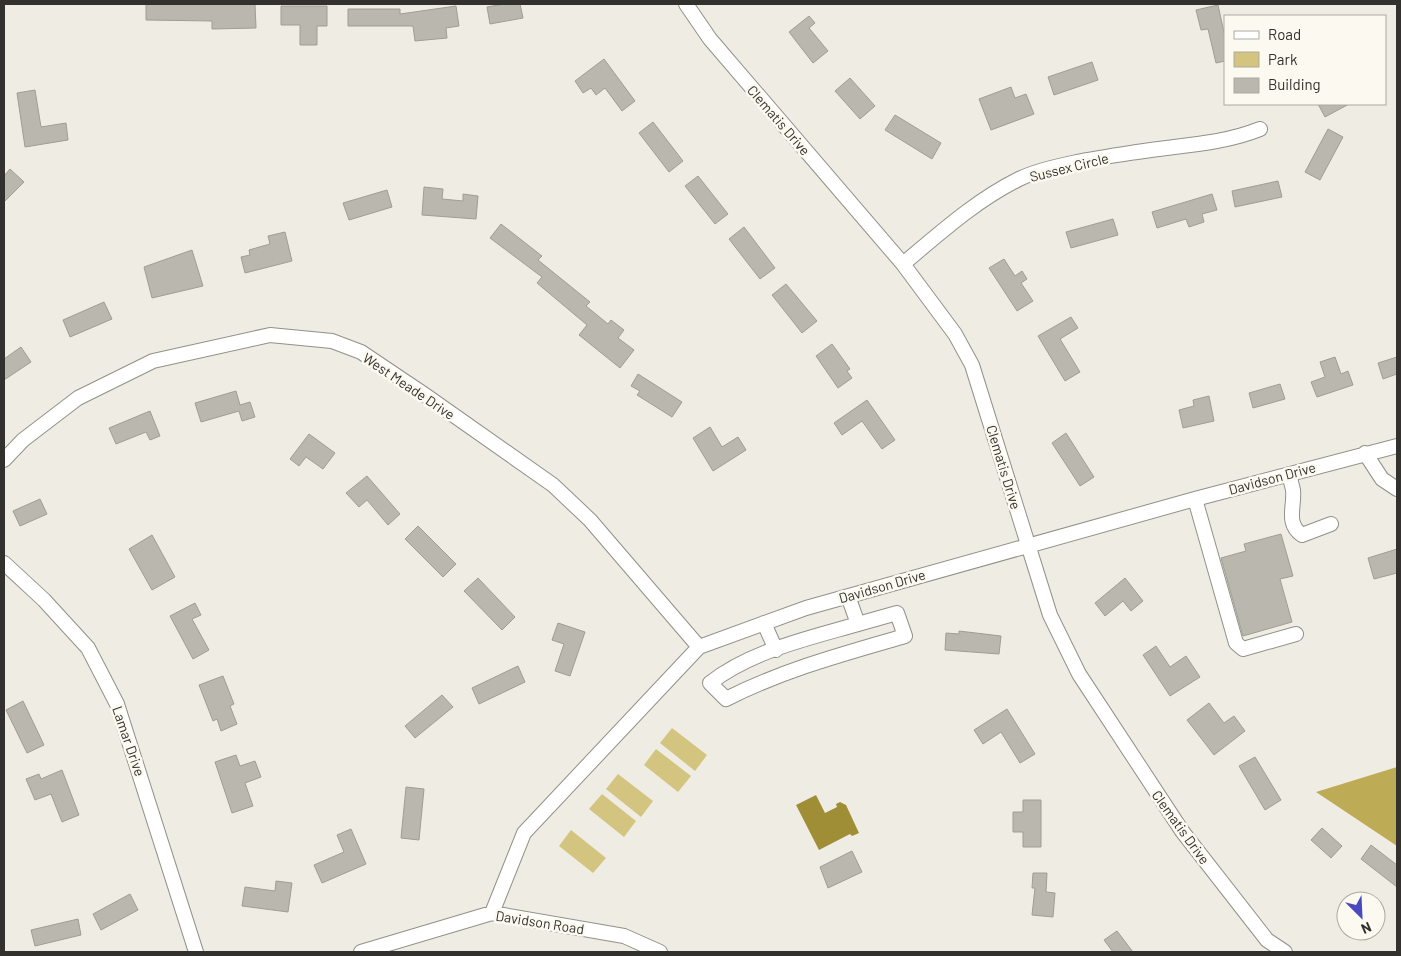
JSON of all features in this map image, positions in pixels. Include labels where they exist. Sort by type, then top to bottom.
[{"type":"street","name":"Clematis Drive","points":[[686,4],[710,39],[903,264],[955,334],[972,365],[1050,615],[1086,685],[1182,831],[1267,940],[1285,952]]},
{"type":"street","name":"Sussex Circle","points":[[903,264],[966,210],[1021,178],[1069,164],[1138,151],[1211,143],[1241,137],[1260,129]]},
{"type":"street","name":"West Meade Drive","points":[[4,460],[23,440],[78,398],[153,361],[270,335],[332,342],[361,352],[425,394],[553,486],[590,520],[699,647]]},
{"type":"street","name":"Davidson Drive","points":[[492,913],[524,833],[699,647],[764,623],[848,596],[1195,499],[1397,446]]},
{"type":"street","points":[[1365,453],[1382,478],[1397,490]]},
{"type":"street","points":[[1289,474],[1293,491],[1291,507],[1295,528],[1302,535],[1331,524]]},
{"type":"street","points":[[1195,499],[1236,643],[1243,649],[1296,634]]},
{"type":"street","name":"Lamar Drive","points":[[4,563],[44,600],[88,648],[117,704],[196,952]]},
{"type":"street","points":[[848,596],[858,624]]},
{"type":"street","points":[[897,613],[905,636],[789,671],[760,682],[726,699],[710,683],[722,673],[776,650],[858,624],[897,613]]},
{"type":"street","points":[[764,623],[776,650]]},
{"type":"street","name":"Davidson Road","points":[[361,952],[492,913],[624,936],[660,952]]},
{"type":"green space","points":[[672,728],[707,755],[695,771],[660,743]]},
{"type":"green space","points":[[656,749],[691,776],[678,792],[644,765]]},
{"type":"green space","points":[[618,774],[653,801],[641,817],[606,789]]},
{"type":"green space","points":[[602,794],[636,821],[624,837],[589,809]]},
{"type":"green space","points":[[571,830],[606,858],[593,873],[559,846]]},
{"type":"shaded area","points":[[1397,767],[1397,846],[1316,792]]},
{"type":"shaded area","points":[[816,795],[825,813],[837,807],[836,804],[840,802],[846,805],[859,833],[852,836],[850,834],[819,850],[796,805]]},
{"type":"building","points":[[146,4],[255,4],[256,28],[212,29],[212,21],[146,20]]},
{"type":"building","points":[[520,4],[523,18],[490,24],[487,7]]},
{"type":"building","points":[[1218,5],[1224,32],[1224,61],[1216,63],[1208,29],[1201,30],[1196,10]]},
{"type":"building","points":[[281,6],[327,6],[327,26],[317,26],[317,45],[300,45],[300,25],[281,25]]},
{"type":"building","points":[[456,6],[459,26],[446,28],[447,38],[415,41],[413,26],[348,26],[348,9],[400,9],[400,14]]},
{"type":"building","points":[[809,16],[815,23],[809,28],[828,51],[813,63],[789,32]]},
{"type":"building","points":[[604,59],[635,101],[622,111],[605,88],[596,95],[591,88],[583,93],[575,81]]},
{"type":"building","points":[[1092,62],[1098,80],[1054,95],[1048,77]]},
{"type":"building","points":[[850,78],[875,106],[860,119],[835,91]]},
{"type":"building","points":[[1011,87],[1015,98],[1026,94],[1034,114],[991,130],[979,99]]},
{"type":"building","points":[[35,90],[41,127],[66,123],[68,140],[25,147],[17,93]]},
{"type":"building","points":[[1319,105],[1347,105],[1325,117]]},
{"type":"building","points":[[895,115],[941,143],[932,159],[885,130]]},
{"type":"building","points":[[653,122],[683,161],[669,172],[639,133]]},
{"type":"building","points":[[1328,129],[1343,137],[1320,180],[1305,172]]},
{"type":"building","points":[[10,169],[24,182],[4,202],[4,176]]},
{"type":"building","points":[[698,176],[728,214],[715,224],[685,186]]},
{"type":"building","points":[[1278,181],[1282,197],[1235,207],[1232,191]]},
{"type":"building","points":[[424,187],[443,189],[442,199],[463,201],[463,194],[478,196],[476,219],[422,215]]},
{"type":"building","points":[[387,190],[392,207],[349,220],[343,203]]},
{"type":"building","points":[[1212,194],[1217,210],[1202,214],[1204,222],[1189,227],[1186,219],[1157,228],[1152,212]]},
{"type":"building","points":[[1113,219],[1118,235],[1071,248],[1066,232]]},
{"type":"building","points":[[501,224],[542,256],[538,260],[590,302],[586,306],[608,324],[611,320],[624,330],[618,338],[634,350],[620,368],[579,335],[587,325],[537,283],[542,277],[490,238]]},
{"type":"building","points":[[744,227],[775,268],[760,279],[729,239]]},
{"type":"building","points":[[285,232],[292,261],[245,273],[241,257],[250,255],[249,250],[270,244],[268,236]]},
{"type":"building","points":[[192,250],[203,286],[152,298],[144,267]]},
{"type":"building","points":[[1004,259],[1015,276],[1022,271],[1027,279],[1021,283],[1033,301],[1017,311],[989,268]]},
{"type":"building","points":[[786,284],[817,321],[802,333],[772,295]]},
{"type":"building","points":[[104,302],[112,319],[70,337],[63,320]]},
{"type":"building","points":[[1071,317],[1078,328],[1060,339],[1080,372],[1065,381],[1038,336]]},
{"type":"building","points":[[832,344],[850,369],[847,371],[852,378],[838,388],[816,356]]},
{"type":"building","points":[[21,347],[31,362],[4,380],[4,359]]},
{"type":"building","points":[[1335,357],[1341,374],[1348,371],[1353,385],[1317,397],[1311,382],[1325,377],[1320,362]]},
{"type":"building","points":[[1397,357],[1397,374],[1383,379],[1378,363]]},
{"type":"building","points":[[638,374],[682,402],[672,417],[637,395],[640,391],[631,386]]},
{"type":"building","points":[[1280,384],[1285,399],[1253,408],[1249,393]]},
{"type":"building","points":[[236,391],[240,405],[250,402],[255,417],[242,421],[239,411],[201,422],[195,403]]},
{"type":"building","points":[[1209,396],[1214,421],[1183,428],[1179,410],[1194,406],[1193,400]]},
{"type":"building","points":[[867,400],[895,440],[882,449],[862,421],[842,435],[834,423]]},
{"type":"building","points":[[150,411],[160,436],[150,440],[146,432],[116,444],[109,428]]},
{"type":"building","points":[[710,427],[722,447],[738,437],[746,450],[713,471],[693,438]]},
{"type":"building","points":[[1066,433],[1094,477],[1080,486],[1052,443]]},
{"type":"building","points":[[309,434],[335,453],[323,469],[306,457],[299,466],[290,459]]},
{"type":"building","points":[[367,476],[400,514],[388,525],[367,500],[359,507],[346,493]]},
{"type":"building","points":[[40,499],[47,514],[20,526],[13,511]]},
{"type":"building","points":[[418,526],[456,564],[443,577],[405,539]]},
{"type":"building","points":[[1281,534],[1293,576],[1280,579],[1292,622],[1243,636],[1221,558],[1246,551],[1244,544]]},
{"type":"building","points":[[152,535],[175,577],[152,590],[129,549]]},
{"type":"building","points":[[1397,549],[1397,573],[1374,579],[1368,558]]},
{"type":"building","points":[[478,578],[515,617],[502,630],[464,591]]},
{"type":"building","points":[[1125,578],[1143,601],[1131,611],[1123,601],[1105,616],[1095,603]]},
{"type":"building","points":[[195,603],[201,615],[192,619],[209,650],[193,659],[170,616]]},
{"type":"building","points":[[558,623],[585,632],[570,676],[555,671],[564,644],[552,640]]},
{"type":"building","points":[[959,631],[1001,636],[999,654],[945,650],[946,633],[959,634]]},
{"type":"building","points":[[1156,646],[1170,667],[1186,656],[1200,677],[1170,696],[1143,655]]},
{"type":"building","points":[[518,666],[525,682],[479,704],[472,688]]},
{"type":"building","points":[[223,676],[234,704],[230,706],[237,724],[221,731],[217,719],[213,721],[199,685]]},
{"type":"building","points":[[442,695],[453,707],[415,738],[405,726]]},
{"type":"building","points":[[23,701],[44,745],[27,753],[6,710]]},
{"type":"building","points":[[1209,703],[1224,723],[1234,716],[1245,731],[1214,755],[1187,720]]},
{"type":"building","points":[[1007,709],[1035,754],[1020,763],[1001,732],[983,744],[974,730]]},
{"type":"building","points":[[236,755],[240,766],[255,761],[261,777],[245,783],[253,806],[232,813],[215,762]]},
{"type":"building","points":[[1255,757],[1281,800],[1265,810],[1239,766]]},
{"type":"building","points":[[62,770],[79,815],[62,822],[51,794],[35,800],[26,779],[39,774],[41,779]]},
{"type":"building","points":[[406,787],[424,789],[419,840],[401,838]]},
{"type":"building","points":[[1023,800],[1041,800],[1041,847],[1023,847],[1023,832],[1013,832],[1013,812],[1023,812]]},
{"type":"building","points":[[1322,828],[1342,846],[1331,858],[1311,840]]},
{"type":"building","points":[[351,829],[366,864],[322,883],[314,865],[344,852],[337,835]]},
{"type":"building","points":[[1371,845],[1397,865],[1397,887],[1361,859]]},
{"type":"building","points":[[852,851],[862,872],[828,888],[820,867]]},
{"type":"building","points":[[1033,873],[1047,873],[1046,892],[1055,893],[1053,917],[1032,915],[1035,888],[1032,888]]},
{"type":"building","points":[[276,881],[292,883],[288,912],[242,906],[245,887],[275,891]]},
{"type":"building","points":[[130,894],[138,910],[101,930],[93,914]]},
{"type":"building","points":[[78,919],[81,935],[35,946],[31,930]]},
{"type":"building","points":[[1117,931],[1133,952],[1113,952],[1104,940]]}]
